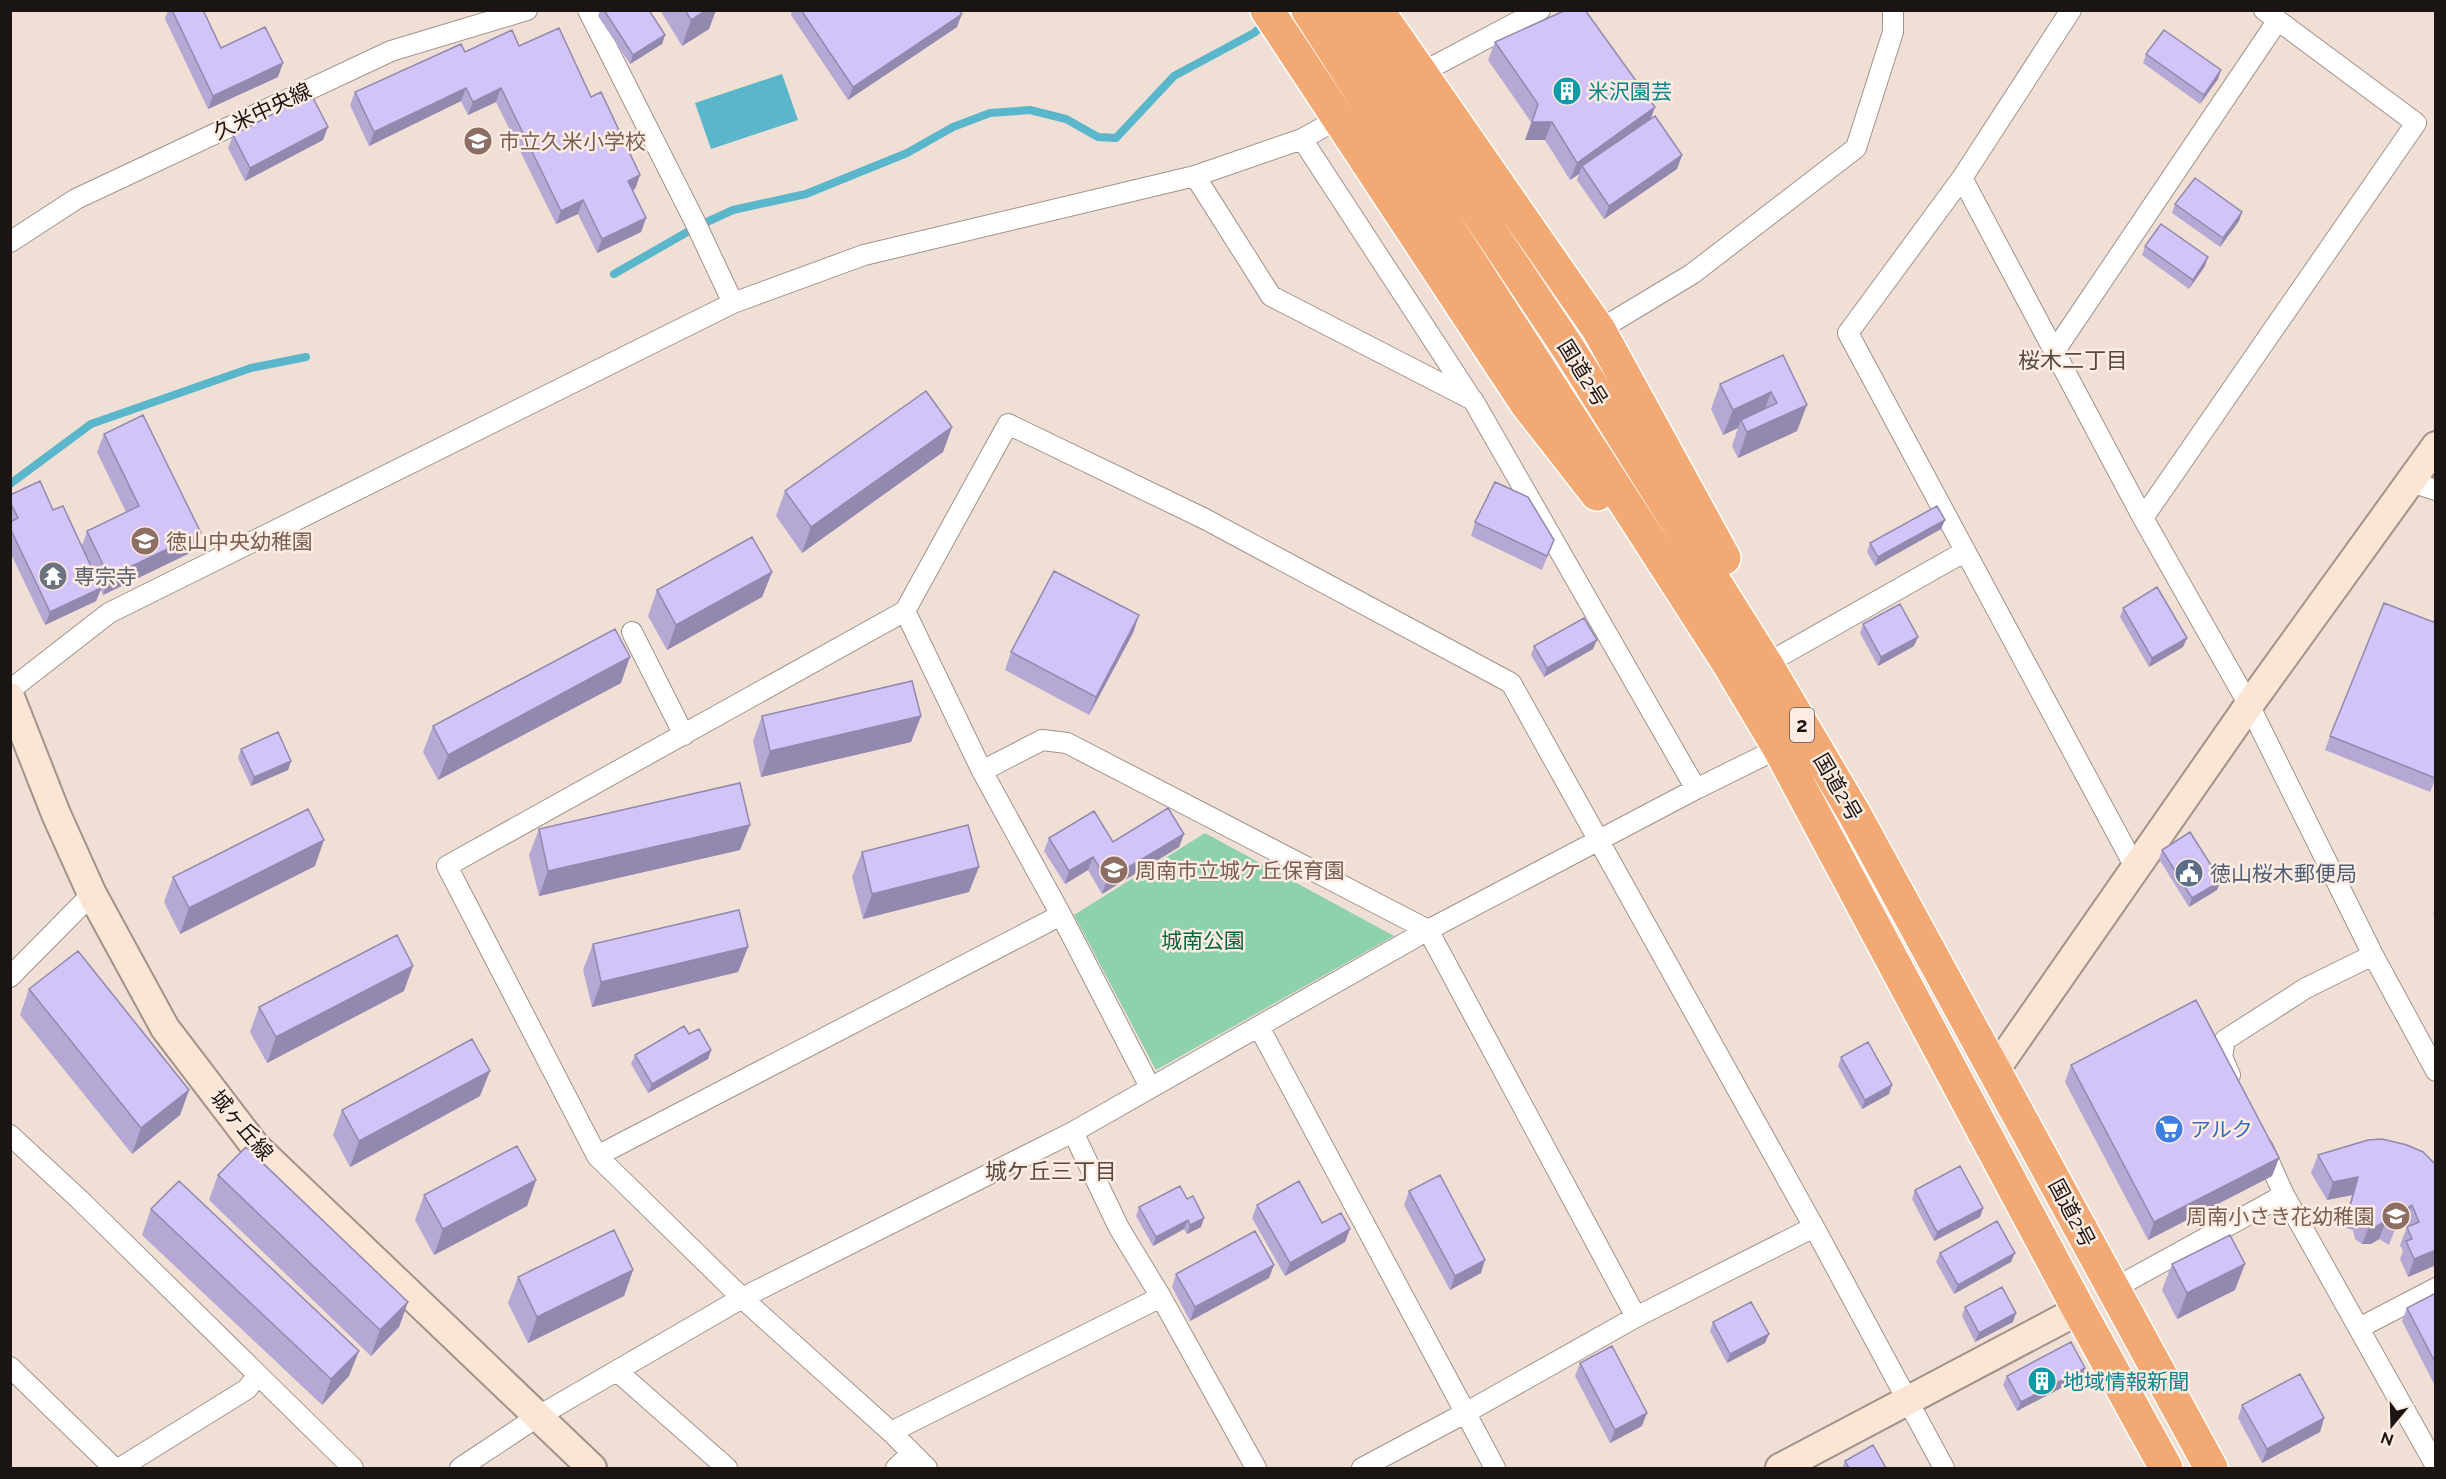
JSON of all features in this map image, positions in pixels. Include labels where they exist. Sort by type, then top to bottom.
[{"type":"highway","name":"2","points":[[1267,10],[1526,403],[1727,661]]},
{"type":"highway","name":"2","points":[[1377,10],[1419,74],[1599,330],[1732,573],[1748,635]]},
{"type":"highway","name":"国道2号","points":[[1328,15],[1568,348],[1766,664],[1855,815],[2211,1468]]},
{"type":"highway","name":"国道2号","points":[[1328,15],[1779,748],[2079,1310],[2166,1468]]},
{"type":"street","name":"久米中央線","points":[[10,242],[76,199],[391,51],[527,10]]},
{"type":"street","points":[[588,10],[695,222],[733,303]]},
{"type":"street","points":[[1419,74],[1540,10]]},
{"type":"street","points":[[1599,330],[1692,274],[1856,148],[1893,32],[1893,10]]},
{"type":"street","points":[[2071,10],[1962,178],[1848,333],[2135,867]]},
{"type":"street","points":[[2054,352],[2271,15],[2416,123],[2143,518]]},
{"type":"street","points":[[10,690],[109,613],[733,303],[864,255],[1195,176],[1302,140],[1338,119]]},
{"type":"street","points":[[1302,140],[1473,400],[1696,789]]},
{"type":"street","points":[[1195,176],[1271,296],[1473,400]]},
{"type":"street","points":[[1962,178],[2143,518],[2249,705],[2373,955],[2436,1071]]},
{"type":"street","points":[[927,1468],[891,1432],[742,1298],[597,1156],[447,866],[905,611],[1008,424],[1205,519],[1511,683],[1814,1227],[1944,1468]]},
{"type":"street","points":[[1995,1070],[2249,705],[2423,486],[2436,446]]},
{"type":"street","points":[[1766,664],[1964,552]]},
{"type":"street","points":[[905,611],[982,771],[1061,915],[1150,1087]]},
{"type":"street","points":[[632,632],[684,735]]},
{"type":"street","name":"城ヶ丘線","points":[[10,697],[56,814],[93,894],[165,1028],[255,1146],[592,1468]]},
{"type":"street","points":[[982,771],[1042,740],[1066,743],[1428,930],[1636,1317]]},
{"type":"street","points":[[460,1468],[537,1417],[742,1298],[1073,1132],[1428,930],[1696,789],[1779,748]]},
{"type":"street","points":[[10,976],[93,894]]},
{"type":"street","points":[[597,1156],[1061,915]]},
{"type":"street","points":[[2236,1089],[2222,1057],[2225,1040],[2306,988],[2373,955]]},
{"type":"street","points":[[1259,1027],[1496,1468]]},
{"type":"street","points":[[2255,1131],[2284,1195],[2436,1466]]},
{"type":"street","points":[[1073,1132],[1119,1228],[1161,1297],[1256,1468]]},
{"type":"street","points":[[10,1135],[80,1200],[353,1468]]},
{"type":"street","points":[[2113,1289],[2284,1195]]},
{"type":"street","points":[[1362,1468],[1636,1317],[1814,1227]]},
{"type":"street","points":[[2359,1328],[2436,1288]]},
{"type":"street","points":[[891,1432],[1161,1297]]},
{"type":"street","points":[[1780,1468],[2079,1310]]},
{"type":"street","points":[[10,1367],[114,1468]]},
{"type":"street","points":[[617,1371],[727,1468]]},
{"type":"street","points":[[120,1468],[247,1389],[258,1375]]},
{"type":"street","points":[[896,1468],[912,1453]]},
{"type":"green space","name":"城南公園","points":[[1205,833],[1394,936],[1156,1070],[1074,915]]},
{"type":"water","points":[[782,74],[798,120],[711,149],[695,103]]},
{"type":"building","points":[[172,10],[203,10],[221,48],[265,27],[283,63],[213,96]]},
{"type":"building","points":[[604,10],[649,10],[665,35],[633,55]]},
{"type":"building","points":[[685,10],[707,10],[691,20]]},
{"type":"building","points":[[801,10],[959,10],[962,14],[853,87]]},
{"type":"building","name":"米沢園芸","points":[[1566,10],[1585,10],[1655,107],[1577,163],[1552,122],[1532,122],[1538,104],[1495,42]]},
{"type":"building","points":[[559,28],[591,97],[601,92],[640,175],[628,181],[646,218],[602,239],[583,200],[561,211],[501,88],[473,102],[466,88],[374,132],[355,92],[461,44],[465,52],[512,30],[519,46]]},
{"type":"building","points":[[2164,30],[2221,70],[2204,95],[2146,54]]},
{"type":"building","points":[[311,94],[328,127],[250,168],[233,135]]},
{"type":"building","points":[[1655,116],[1682,155],[1609,206],[1582,166]]},
{"type":"building","points":[[2195,178],[2242,212],[2223,238],[2175,204]]},
{"type":"building","points":[[2161,224],[2208,257],[2193,280],[2145,246]]},
{"type":"building","points":[[1783,355],[1807,405],[1747,432],[1741,420],[1777,403],[1771,392],[1733,410],[1720,384]]},
{"type":"building","points":[[926,391],[952,427],[811,527],[785,491]]},
{"type":"building","points":[[143,415],[201,533],[109,577],[87,531],[139,506],[104,434]]},
{"type":"building","name":"専宗寺","points":[[40,481],[53,510],[63,506],[101,588],[50,612],[10,528],[10,522],[18,518],[10,502],[10,495]]},
{"type":"building","points":[[1495,482],[1528,497],[1554,540],[1547,556],[1475,522]]},
{"type":"building","points":[[1937,506],[1945,520],[1878,557],[1870,543]]},
{"type":"building","points":[[752,537],[772,572],[676,625],[657,590]]},
{"type":"building","points":[[1054,571],[1139,615],[1096,697],[1011,652]]},
{"type":"building","points":[[2157,587],[2187,638],[2152,658],[2123,608]]},
{"type":"building","points":[[2384,603],[2436,623],[2435,778],[2330,736]]},
{"type":"building","points":[[1900,604],[1918,637],[1881,657],[1863,624]]},
{"type":"building","points":[[1584,618],[1597,640],[1547,668],[1534,646]]},
{"type":"building","points":[[615,629],[630,657],[448,755],[433,726]]},
{"type":"building","points":[[912,681],[921,716],[770,751],[762,716]]},
{"type":"building","points":[[278,732],[291,761],[254,777],[241,749]]},
{"type":"building","points":[[740,783],[750,825],[548,871],[539,829]]},
{"type":"building","points":[[1168,808],[1184,834],[1107,880],[1093,857],[1069,871],[1049,838],[1094,811],[1113,842]]},
{"type":"building","points":[[308,809],[324,840],[189,908],[173,877]]},
{"type":"building","points":[[968,825],[979,867],[872,894],[862,852]]},
{"type":"building","points":[[2190,832],[2221,881],[2192,898],[2162,850]]},
{"type":"building","points":[[739,910],[748,947],[601,982],[593,944]]},
{"type":"building","points":[[397,935],[413,966],[276,1037],[259,1007]]},
{"type":"building","points":[[78,951],[189,1090],[141,1128],[29,989]]},
{"type":"building","name":"アルク","points":[[2196,1000],[2279,1158],[2154,1222],[2071,1065]]},
{"type":"building","points":[[684,1026],[689,1034],[699,1029],[711,1050],[652,1084],[635,1055]]},
{"type":"building","points":[[472,1039],[490,1071],[359,1141],[342,1110]]},
{"type":"building","points":[[1868,1042],[1892,1085],[1865,1100],[1841,1057]]},
{"type":"building","points":[[2382,1139],[2407,1145],[2423,1152],[2436,1165],[2436,1250],[2414,1259],[2406,1241],[2412,1239],[2407,1227],[2419,1222],[2412,1205],[2401,1212],[2395,1227],[2386,1221],[2369,1227],[2361,1222],[2359,1213],[2349,1210],[2358,1177],[2333,1182],[2318,1155],[2368,1140]]},
{"type":"building","points":[[517,1146],[536,1180],[443,1229],[424,1195]]},
{"type":"building","points":[[246,1147],[408,1302],[380,1330],[218,1175]]},
{"type":"building","points":[[1960,1166],[1983,1208],[1937,1232],[1915,1190]]},
{"type":"building","points":[[1440,1175],[1485,1260],[1455,1276],[1409,1191]]},
{"type":"building","points":[[179,1181],[359,1351],[331,1379],[151,1209]]},
{"type":"building","points":[[1299,1181],[1322,1223],[1341,1213],[1350,1229],[1290,1263],[1257,1205]]},
{"type":"building","points":[[1180,1186],[1187,1199],[1193,1196],[1204,1218],[1190,1225],[1188,1220],[1156,1237],[1139,1207]]},
{"type":"building","points":[[1997,1221],[2015,1253],[1958,1285],[1940,1253]]},
{"type":"building","points":[[614,1230],[633,1270],[537,1317],[518,1277]]},
{"type":"building","points":[[1255,1231],[1274,1265],[1195,1307],[1176,1274]]},
{"type":"building","points":[[2230,1235],[2245,1264],[2187,1293],[2172,1264]]},
{"type":"building","points":[[2002,1287],[2016,1313],[1979,1333],[1965,1307]]},
{"type":"building","points":[[2436,1293],[2436,1364],[2407,1308]]},
{"type":"building","points":[[1751,1302],[1769,1334],[1730,1354],[1713,1322]]},
{"type":"building","name":"地域情報新聞","points":[[2071,1342],[2085,1368],[2021,1402],[2007,1376]]},
{"type":"building","points":[[1612,1346],[1647,1413],[1615,1430],[1580,1363]]},
{"type":"building","points":[[2300,1374],[2324,1418],[2267,1449],[2242,1405]]},
{"type":"building","points":[[1873,1445],[1886,1468],[1849,1468],[1845,1461]]},
{"type":"waterway","points":[[614,274],[696,227],[733,210],[806,194],[907,153],[953,127],[990,113],[1030,110],[1066,119],[1098,137],[1116,138],[1174,76],[1254,33],[1267,22]]},
{"type":"waterway","points":[[10,484],[91,424],[251,368],[306,357]]},
{"type":"place","name":"米沢園芸","points":[[1567,91]]},
{"type":"place","name":"市立久米小学校","points":[[478,141]]},
{"type":"place","name":"徳山中央幼稚園","points":[[145,541]]},
{"type":"place","name":"専宗寺","points":[[53,576]]},
{"type":"place","name":"周南市立城ケ丘保育園","points":[[1114,870]]},
{"type":"place","name":"徳山桜木郵便局","points":[[2189,873]]},
{"type":"place","name":"アルク","points":[[2169,1129]]},
{"type":"place","name":"周南小さき花幼稚園","points":[[2396,1216]]},
{"type":"place","name":"地域情報新聞","points":[[2042,1381]]},
{"type":"district","name":"桜木二丁目","points":[[2073,360]]},
{"type":"district","name":"城ケ丘三丁目","points":[[1051,1171]]}]
